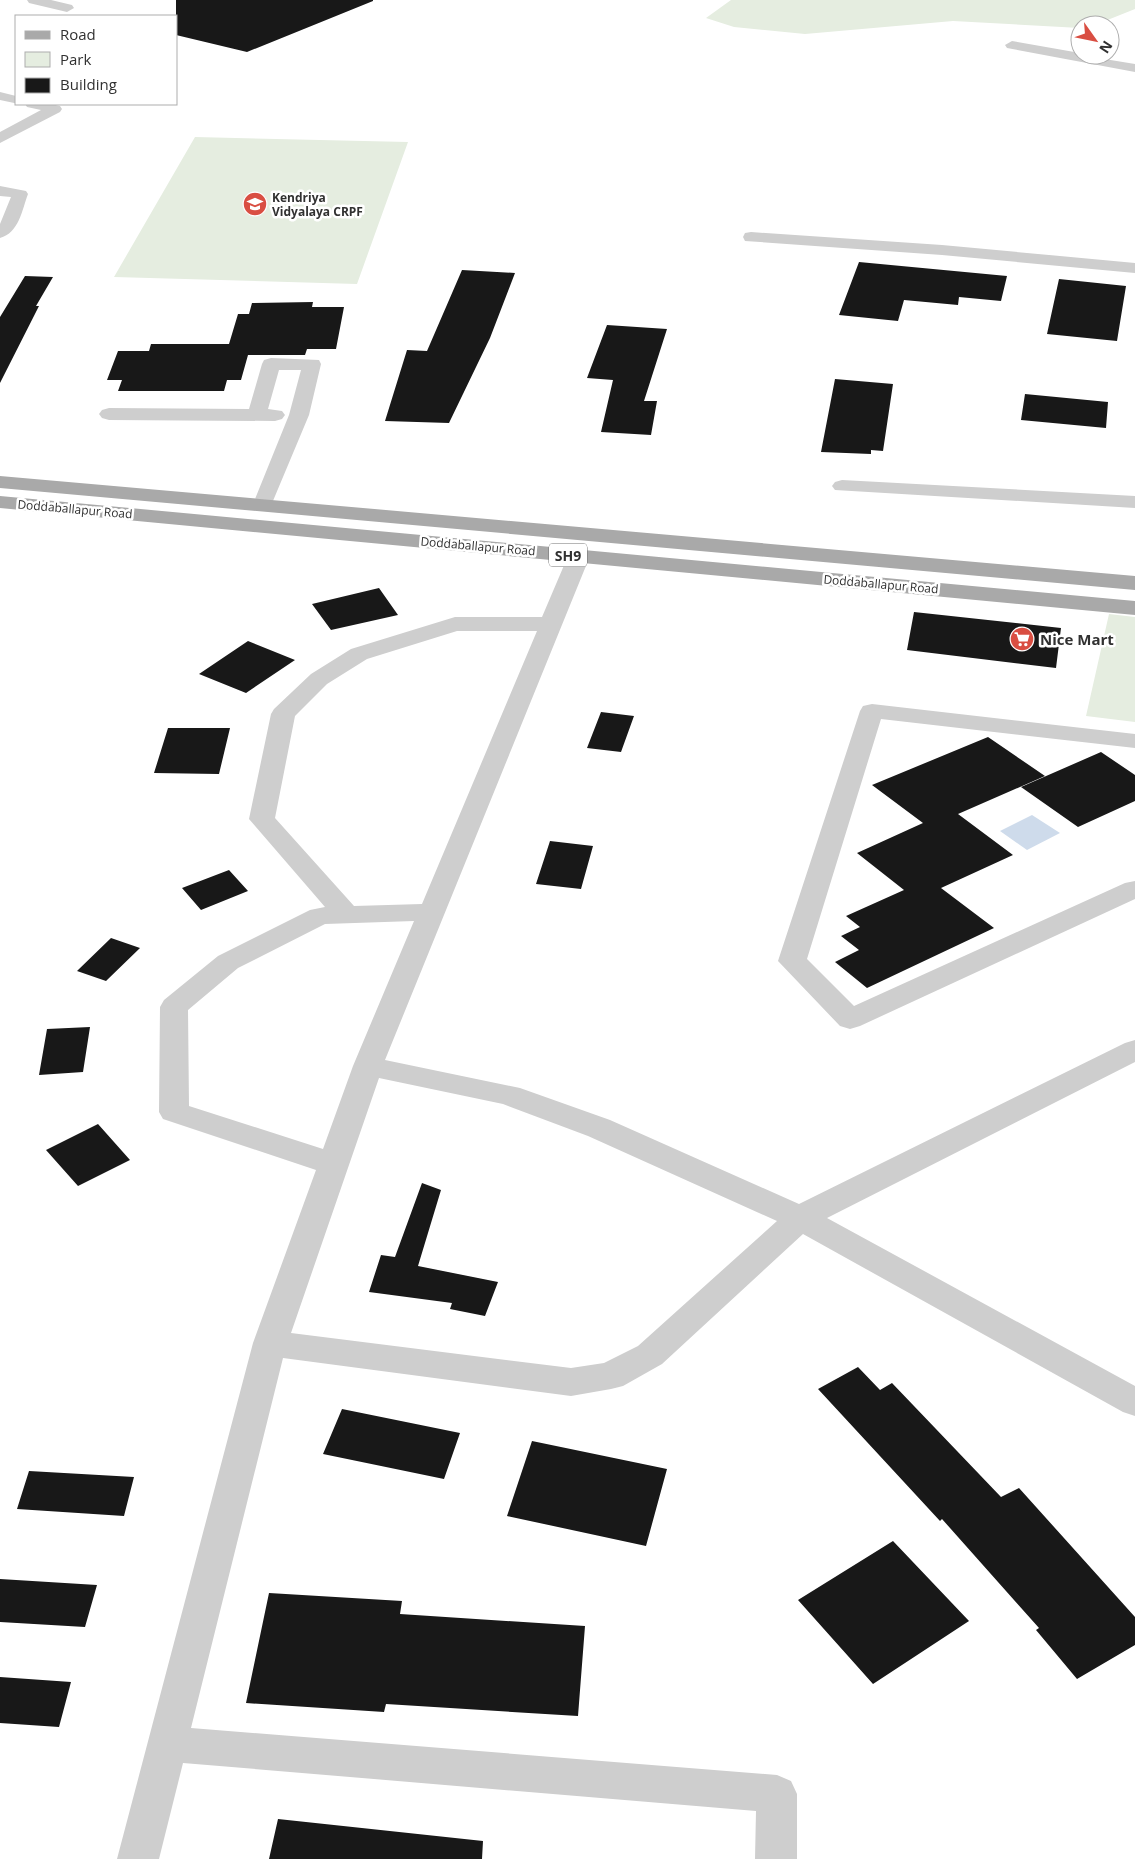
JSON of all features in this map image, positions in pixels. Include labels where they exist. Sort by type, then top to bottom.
[{"type":"main road","name":"Doddaballapur Road","points":[[0,482],[1135,583]]},
{"type":"main road","name":"Doddaballapur Road","points":[[0,502],[1135,608]]},
{"type":"street","points":[[34,0],[66,8]]},
{"type":"street","points":[[1012,45],[1135,68]]},
{"type":"street","points":[[0,96],[15,100]]},
{"type":"street","points":[[0,138],[55,109],[37,105]]},
{"type":"street","points":[[0,192],[20,194],[9,225],[0,233]]},
{"type":"street","points":[[751,237],[942,250],[1135,268]]},
{"type":"street","points":[[257,415],[271,364],[312,364],[299,415],[262,504]]},
{"type":"street","points":[[109,414],[299,415]]},
{"type":"street","points":[[842,486],[1135,502]]},
{"type":"street","points":[[138,1859],[270,1343],[368,1066],[579,556]]},
{"type":"street","points":[[347,915],[262,819],[283,714],[319,678],[359,654],[455,624],[550,624]]},
{"type":"street","points":[[1135,741],[872,710],[792,961],[850,1019],[1135,889]]},
{"type":"street","points":[[333,1164],[174,1112],[174,1007],[228,962],[320,916],[431,912]]},
{"type":"street","points":[[270,1343],[571,1382],[612,1376],[650,1355],[800,1218],[1135,1050]]},
{"type":"street","points":[[368,1066],[509,1094],[599,1128],[800,1218],[1135,1402]]},
{"type":"street","points":[[168,1744],[777,1794],[776,1859]]},
{"type":"green space","points":[[731,0],[1135,0],[1135,9],[1120,15],[1070,15],[1070,27],[953,21],[805,34],[734,27],[706,18]]},
{"type":"green space","points":[[195,137],[408,142],[357,284],[114,277]]},
{"type":"green space","points":[[1109,614],[1135,617],[1135,722],[1086,716]]},
{"type":"water","points":[[1032,815],[1060,833],[1027,850],[1000,831]]},
{"type":"building","points":[[176,0],[373,0],[247,52],[178,35],[178,15],[176,15]]},
{"type":"building","points":[[859,262],[1007,276],[1001,301],[959,297],[958,305],[904,300],[898,321],[839,315]]},
{"type":"building","points":[[462,270],[515,273],[490,338],[449,423],[385,421],[407,350],[427,351]]},
{"type":"building","points":[[25,276],[53,277],[36,306],[39,306],[0,383],[0,317]]},
{"type":"building","points":[[1059,279],[1126,286],[1117,341],[1047,334]]},
{"type":"building","points":[[313,302],[312,307],[344,307],[336,349],[307,349],[305,355],[248,355],[241,380],[227,380],[224,391],[118,391],[122,380],[107,380],[118,351],[149,351],[151,344],[229,344],[238,314],[249,314],[252,303]]},
{"type":"building","points":[[607,325],[667,329],[644,401],[657,401],[651,435],[601,432],[613,380],[587,378]]},
{"type":"building","points":[[835,379],[893,384],[883,451],[871,450],[871,454],[821,452]]},
{"type":"building","points":[[1025,394],[1108,402],[1106,428],[1021,420]]},
{"type":"building","points":[[379,588],[398,615],[331,630],[312,604]]},
{"type":"building","points":[[914,612],[1061,628],[1056,668],[907,650]]},
{"type":"building","points":[[248,641],[295,660],[246,693],[199,674]]},
{"type":"building","points":[[601,712],[634,716],[621,752],[587,748]]},
{"type":"building","points":[[168,728],[230,728],[219,774],[154,773]]},
{"type":"building","points":[[988,737],[1045,776],[958,814],[1013,855],[941,888],[994,928],[867,988],[835,962],[859,950],[841,936],[860,927],[846,916],[904,890],[857,853],[923,823],[872,785]]},
{"type":"building","points":[[1101,752],[1135,775],[1135,801],[1078,827],[1021,787]]},
{"type":"building","points":[[550,841],[593,846],[581,889],[536,884]]},
{"type":"building","points":[[229,870],[248,891],[201,910],[182,888]]},
{"type":"building","points":[[111,938],[140,948],[106,981],[77,971]]},
{"type":"building","points":[[90,1027],[83,1072],[39,1075],[47,1029]]},
{"type":"building","points":[[98,1124],[130,1160],[78,1186],[46,1150]]},
{"type":"building","points":[[422,1183],[441,1190],[418,1266],[498,1282],[485,1316],[450,1309],[452,1303],[369,1292],[381,1255],[395,1257]]},
{"type":"building","points":[[858,1367],[880,1390],[892,1383],[1001,1497],[1019,1488],[1135,1617],[1135,1645],[1077,1679],[1036,1630],[1039,1628],[942,1519],[940,1521],[818,1389]]},
{"type":"building","points":[[342,1409],[460,1433],[444,1479],[323,1454]]},
{"type":"building","points":[[532,1441],[667,1469],[646,1546],[507,1516]]},
{"type":"building","points":[[29,1471],[134,1477],[124,1516],[17,1509]]},
{"type":"building","points":[[893,1541],[969,1621],[873,1684],[798,1600]]},
{"type":"building","points":[[0,1579],[97,1585],[85,1627],[0,1622]]},
{"type":"building","points":[[269,1593],[402,1601],[400,1614],[585,1626],[578,1716],[386,1704],[384,1712],[246,1703]]},
{"type":"building","points":[[0,1677],[71,1682],[59,1727],[0,1723]]},
{"type":"building","points":[[278,1819],[483,1841],[482,1859],[269,1859]]},
{"type":"place","name":"Kendriya Vidyalaya CRPF","points":[[255,204]]},
{"type":"place","name":"Nice Mart","points":[[1022,639]]}]
